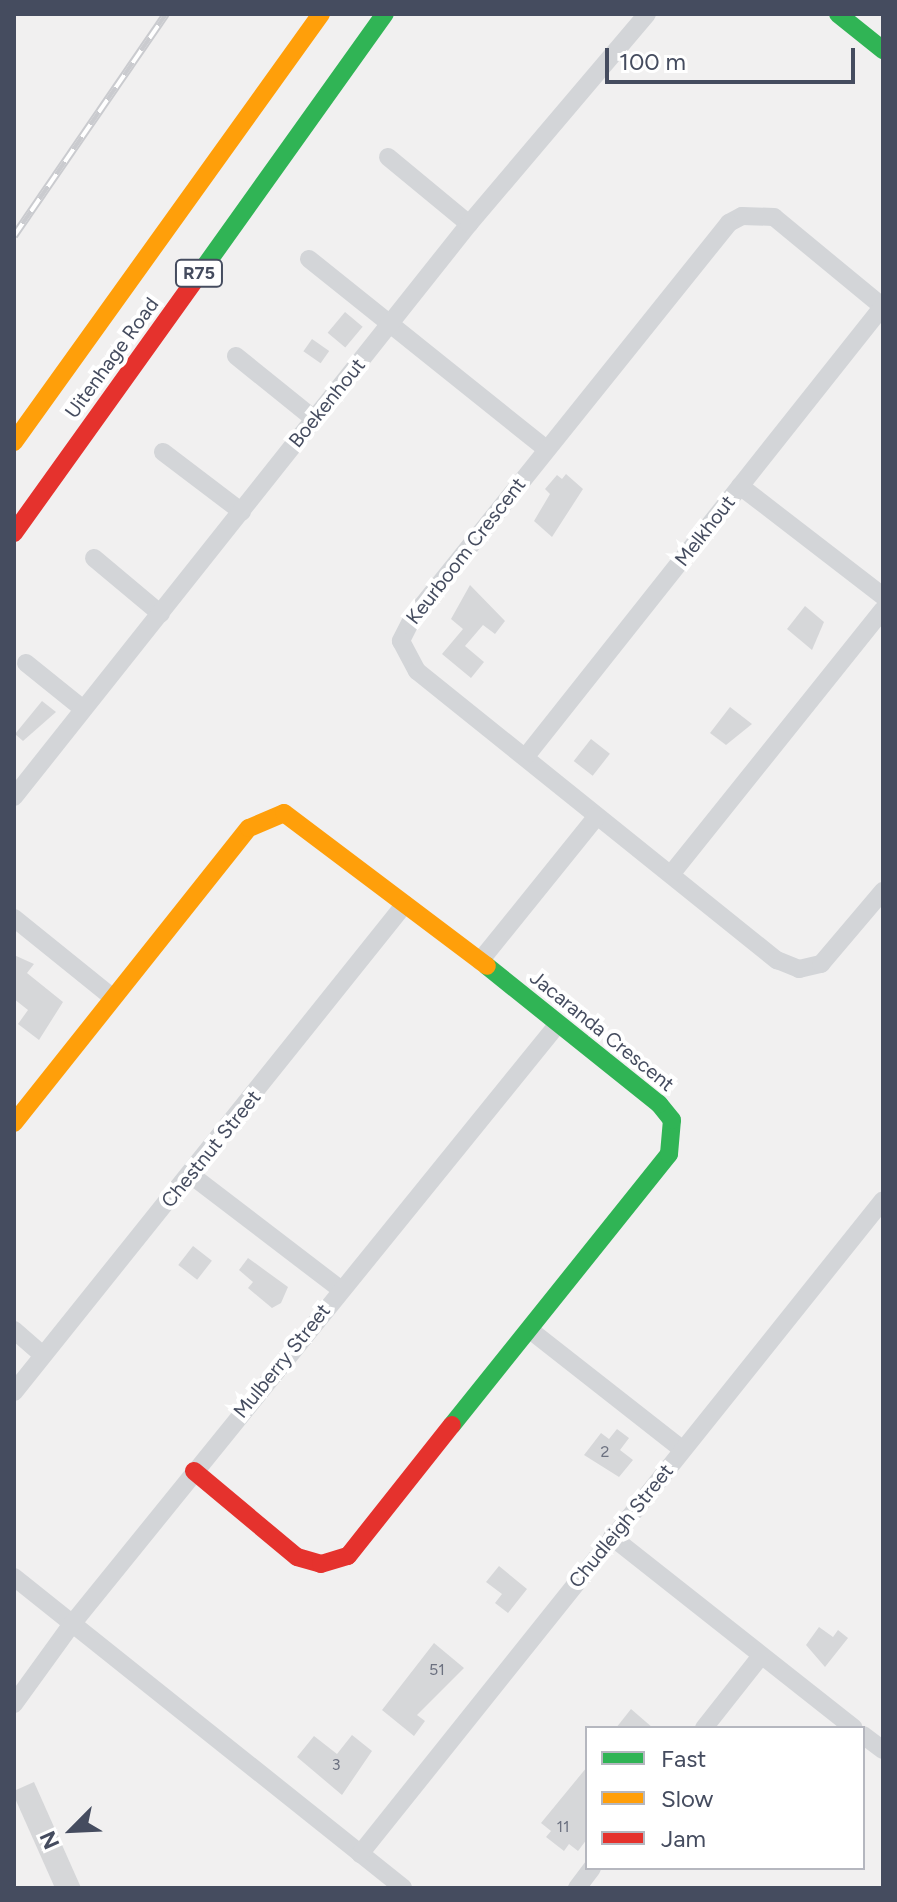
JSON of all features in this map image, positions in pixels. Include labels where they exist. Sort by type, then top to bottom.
[{"type":"street","name":"Uitenhage Road","points":[[14,442],[321,14]]},
{"type":"street","name":"Uitenhage Road","points":[[14,533],[385,14]]},
{"type":"street","name":"Boekenhout","points":[[14,797],[469,224],[647,14]]},
{"type":"street","points":[[838,14],[883,50]]},
{"type":"street","points":[[388,157],[469,224]]},
{"type":"street","name":"Keurboom Crescent","points":[[883,306],[774,217],[742,216],[729,223],[413,617],[401,641],[417,671],[527,755],[597,816],[777,960],[799,969],[815,968],[828,959],[883,891]]},
{"type":"street","points":[[309,259],[546,449]]},
{"type":"street","name":"Melkhout","points":[[527,755],[883,306]]},
{"type":"street","points":[[236,356],[314,419]]},
{"type":"street","points":[[163,452],[242,512]]},
{"type":"street","points":[[740,486],[883,596]]},
{"type":"street","points":[[94,558],[161,614]]},
{"type":"street","points":[[672,873],[883,610]]},
{"type":"street","points":[[26,663],[83,709]]},
{"type":"street","name":"Jacaranda Crescent","points":[[14,1123],[249,828],[270,815],[295,816],[659,1104],[672,1120],[674,1143],[357,1549],[339,1561],[321,1564],[297,1557],[194,1471]]},
{"type":"street","points":[[480,961],[597,816]]},
{"type":"street","name":"Chestnut Street","points":[[14,1392],[191,1175],[405,904]]},
{"type":"street","points":[[14,918],[113,998]]},
{"type":"street","name":"Mulberry Street","points":[[14,1704],[72,1624],[194,1471],[557,1025]]},
{"type":"street","points":[[191,1175],[340,1289]]},
{"type":"street","name":"Chudleigh Street","points":[[360,1854],[883,1200]]},
{"type":"street","points":[[14,1330],[43,1355]]},
{"type":"street","points":[[530,1330],[682,1449]]},
{"type":"street","points":[[612,1537],[760,1657],[851,1726]]},
{"type":"street","points":[[14,1577],[403,1888]]},
{"type":"street","points":[[706,1726],[760,1657]]},
{"type":"street","points":[[865,1736],[883,1750]]},
{"type":"street","points":[[577,1888],[590,1870]]},
{"type":"building","points":[[345,312],[363,327],[345,347],[328,333]]},
{"type":"building","points":[[312,339],[329,351],[321,363],[303,351]]},
{"type":"building","points":[[566,474],[583,489],[552,537],[534,521],[550,494],[545,489],[557,475],[562,479]]},
{"type":"building","points":[[470,585],[505,621],[495,634],[483,625],[465,646],[484,662],[471,678],[442,654],[463,629],[451,619]]},
{"type":"building","points":[[805,606],[824,622],[812,650],[787,629]]},
{"type":"building","points":[[42,701],[56,712],[23,741],[15,734]]},
{"type":"building","points":[[730,707],[752,724],[726,745],[710,733]]},
{"type":"building","points":[[591,739],[610,754],[593,776],[574,761]]},
{"type":"building","points":[[14,955],[34,964],[27,973],[63,1002],[39,1040],[18,1024],[28,1010],[14,999]]},
{"type":"building","points":[[193,1246],[212,1261],[197,1280],[178,1265]]},
{"type":"building","points":[[248,1258],[288,1287],[281,1303],[272,1308],[248,1288],[253,1282],[239,1270]]},
{"type":"building","points":[[617,1429],[629,1438],[620,1450],[633,1460],[619,1477],[584,1455],[601,1433],[609,1439]]},
{"type":"building","points":[[499,1566],[527,1589],[508,1613],[495,1603],[502,1594],[486,1582]]},
{"type":"building","points":[[819,1627],[833,1637],[838,1630],[848,1638],[825,1667],[806,1645]]},
{"type":"building","points":[[434,1643],[464,1668],[417,1715],[425,1721],[414,1736],[382,1710]]},
{"type":"building","points":[[631,1709],[651,1726],[618,1726]]},
{"type":"building","points":[[352,1735],[372,1751],[342,1795],[297,1757],[314,1736],[337,1754]]},
{"type":"building","points":[[585,1769],[585,1842],[578,1851],[569,1844],[564,1851],[546,1837],[551,1831],[541,1823]]},
{"type":"building","points":[[34,1782],[81,1888],[55,1888],[14,1791]]},
{"type":"railway","points":[[14,236],[166,14]]},
{"type":"traffic: fast","points":[[200,273],[385,14]]},
{"type":"traffic: fast","points":[[838,14],[883,50]]},
{"type":"traffic: fast","points":[[452,1425],[669,1154],[672,1120],[659,1104],[487,966]]},
{"type":"traffic: slow","points":[[14,442],[321,14]]},
{"type":"traffic: slow","points":[[14,1123],[249,828],[284,813],[487,966]]},
{"type":"traffic: jam","points":[[14,533],[200,273]]},
{"type":"traffic: jam","points":[[194,1471],[297,1557],[321,1564],[348,1556],[452,1425]]}]
